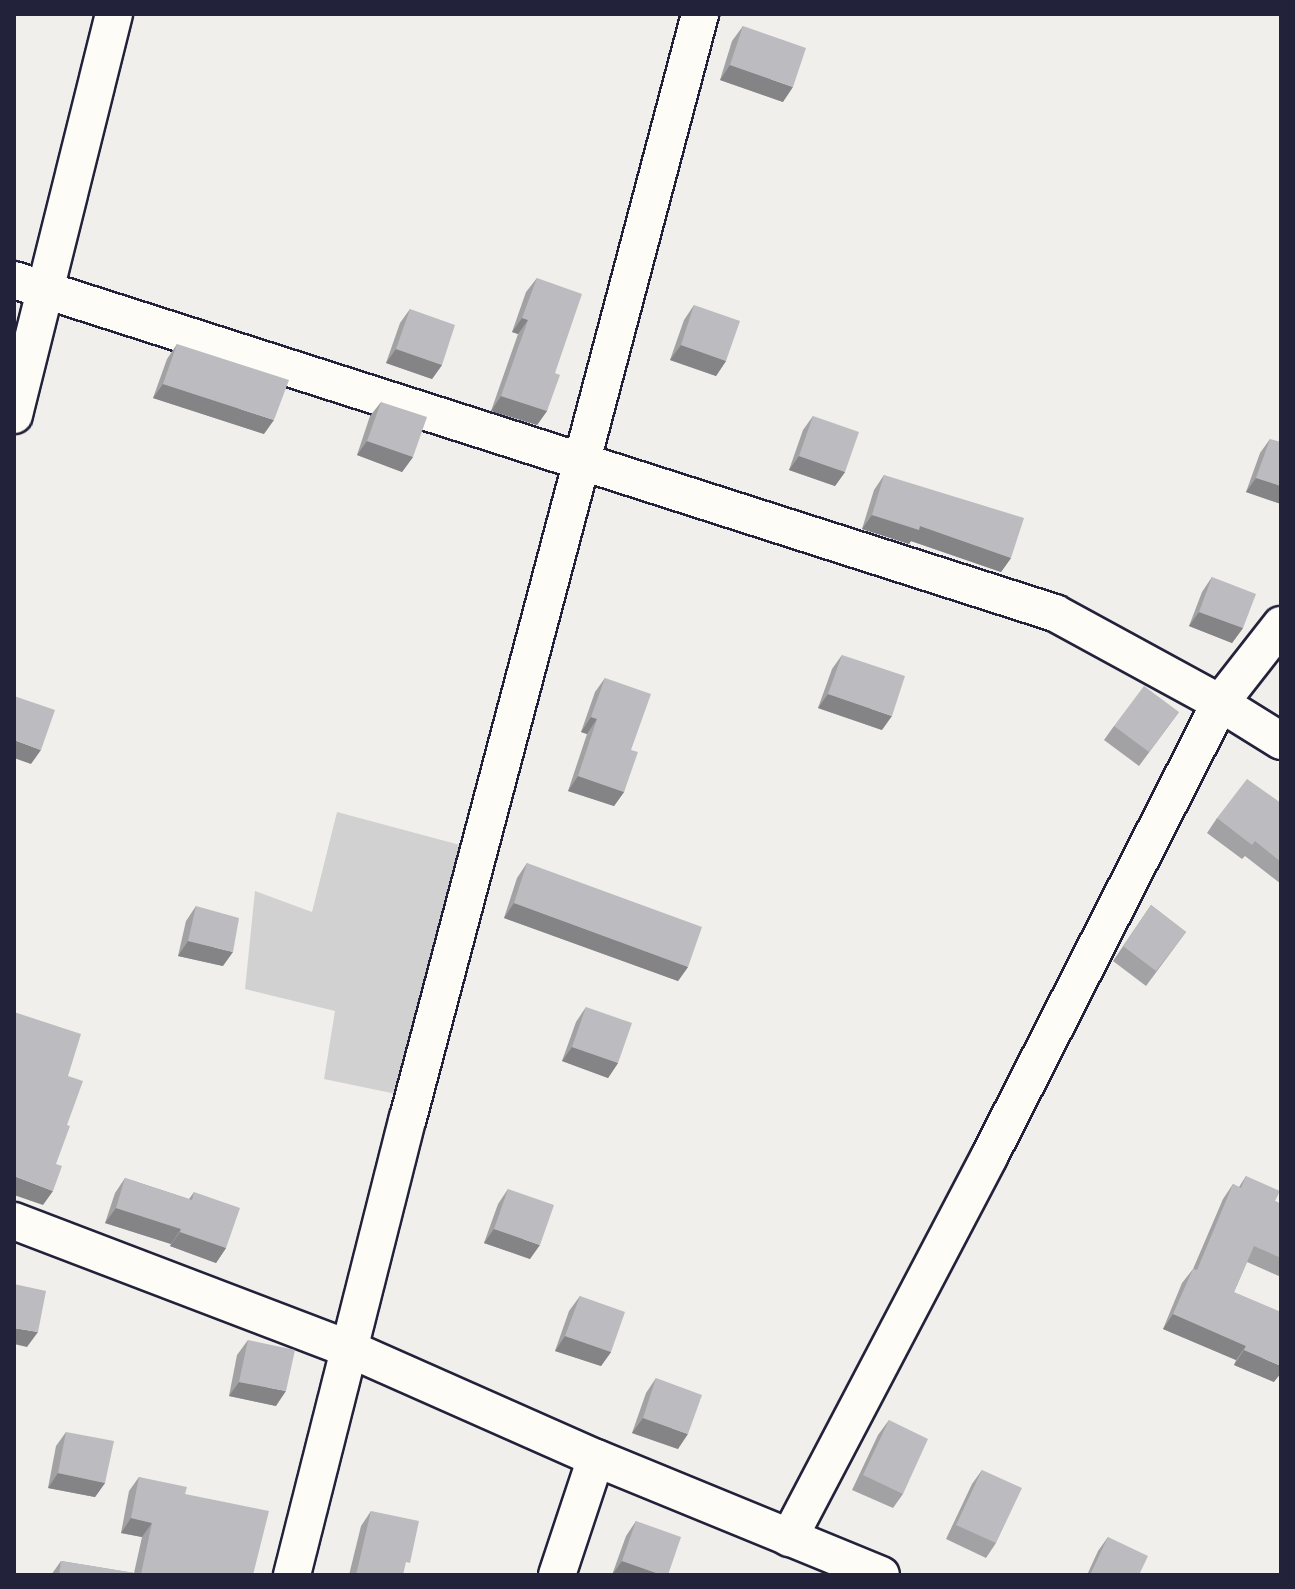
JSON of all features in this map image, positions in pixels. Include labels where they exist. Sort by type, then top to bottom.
[{"type":"street","points":[[14,415],[30,285],[114,14]]},
{"type":"street","points":[[292,1575],[352,1350],[408,1118],[700,14]]},
{"type":"street","points":[[30,285],[581,464],[1055,613],[1220,703],[1281,741]]},
{"type":"street","points":[[789,1538],[989,1157],[1220,703],[1281,625]]},
{"type":"street","points":[[14,1221],[352,1350],[596,1458],[881,1575]]},
{"type":"street","points":[[557,1575],[596,1458]]},
{"type":"shaded area","points":[[337,812],[460,845],[401,1095],[324,1079],[335,1011],[245,989],[255,891],[312,912]]},
{"type":"building","points":[[743,26],[806,48],[793,87],[730,65]]},
{"type":"building","points":[[537,278],[582,294],[555,373],[560,375],[547,411],[501,396],[528,320],[522,318]]},
{"type":"building","points":[[694,305],[740,321],[726,361],[681,345]]},
{"type":"building","points":[[410,309],[455,325],[442,365],[396,349]]},
{"type":"building","points":[[177,344],[289,380],[274,420],[163,384]]},
{"type":"building","points":[[381,402],[427,417],[413,457],[367,441]]},
{"type":"building","points":[[813,416],[859,432],[845,472],[799,456]]},
{"type":"building","points":[[1270,439],[1281,442],[1281,486],[1256,478]]},
{"type":"building","points":[[884,475],[1024,518],[1011,558],[920,526],[919,530],[872,515]]},
{"type":"building","points":[[1212,577],[1256,594],[1243,628],[1199,612]]},
{"type":"building","points":[[842,655],[905,676],[892,716],[828,694]]},
{"type":"building","points":[[605,678],[651,694],[631,750],[638,752],[624,792],[578,776],[597,719],[591,717]]},
{"type":"building","points":[[1144,686],[1179,712],[1149,752],[1114,726]]},
{"type":"building","points":[[14,696],[55,710],[41,750],[14,740]]},
{"type":"building","points":[[1247,779],[1281,803],[1281,862],[1255,841],[1252,845],[1217,818]]},
{"type":"building","points":[[527,863],[702,927],[688,967],[514,903]]},
{"type":"building","points":[[1151,905],[1186,932],[1156,971],[1123,946]]},
{"type":"building","points":[[196,906],[239,918],[233,952],[188,941]]},
{"type":"building","points":[[586,1007],[632,1023],[618,1063],[572,1047]]},
{"type":"building","points":[[14,1012],[81,1034],[68,1076],[83,1081],[56,1164],[62,1166],[53,1191],[14,1176]]},
{"type":"building","points":[[1246,1176],[1280,1191],[1275,1201],[1281,1204],[1281,1258],[1254,1246],[1234,1292],[1281,1312],[1281,1366],[1244,1350],[1246,1346],[1173,1314],[1193,1269],[1197,1270],[1233,1184],[1241,1188]]},
{"type":"building","points":[[125,1178],[192,1200],[194,1192],[240,1208],[226,1248],[180,1232],[181,1229],[116,1208]]},
{"type":"building","points":[[508,1189],[554,1205],[540,1245],[494,1229]]},
{"type":"building","points":[[14,1284],[46,1291],[38,1332],[14,1328]]},
{"type":"building","points":[[580,1296],[625,1312],[611,1352],[565,1336]]},
{"type":"building","points":[[248,1340],[295,1350],[286,1391],[239,1382]]},
{"type":"building","points":[[656,1378],[702,1395],[688,1434],[643,1418]]},
{"type":"building","points":[[889,1420],[928,1439],[903,1494],[863,1475]]},
{"type":"building","points":[[66,1432],[114,1441],[105,1483],[58,1473]]},
{"type":"building","points":[[982,1470],[1022,1488],[996,1543],[956,1525]]},
{"type":"building","points":[[139,1477],[187,1487],[185,1494],[269,1511],[253,1575],[59,1575],[61,1561],[141,1574],[152,1523],[131,1518]]},
{"type":"building","points":[[371,1511],[419,1521],[410,1563],[406,1562],[403,1575],[356,1575]]},
{"type":"building","points":[[636,1521],[681,1537],[668,1575],[622,1561]]},
{"type":"building","points":[[1108,1537],[1148,1556],[1139,1575],[1090,1575]]}]
